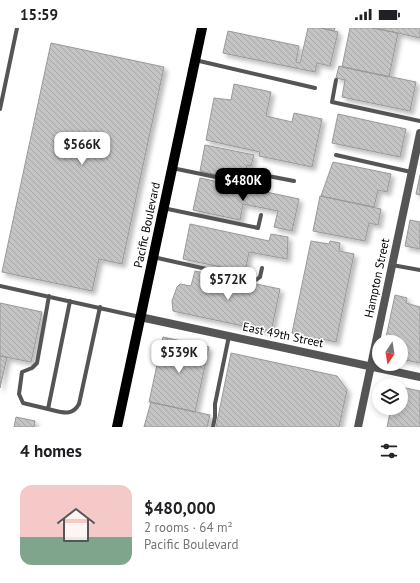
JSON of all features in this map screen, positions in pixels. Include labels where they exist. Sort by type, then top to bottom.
[{"type":"main road","name":"Pacific Boulevard","points":[[117,427],[202,28]]},
{"type":"street","name":"Hampton Street","points":[[358,427],[420,133]]},
{"type":"street","name":"East 49th Street","points":[[140,317],[420,377]]},
{"type":"lane","points":[[0,109],[17,28]]},
{"type":"lane","points":[[195,60],[315,88]]},
{"type":"lane","points":[[336,80],[332,102],[420,121]]},
{"type":"lane","points":[[336,154],[412,172]]},
{"type":"lane","points":[[172,168],[250,184],[255,182],[263,175],[294,181]]},
{"type":"lane","points":[[163,208],[258,228],[261,215]]},
{"type":"lane","points":[[153,257],[256,280],[260,277],[262,268]]},
{"type":"lane","points":[[392,265],[420,270]]},
{"type":"lane","points":[[0,286],[140,317]]},
{"type":"lane","points":[[49,296],[37,362],[32,368],[22,372],[19,394],[23,403],[48,409],[69,413],[75,411],[79,404],[100,307]]},
{"type":"lane","points":[[48,409],[70,301]]},
{"type":"lane","points":[[213,427],[215,404],[230,336]]},
{"type":"building","points":[[308,28],[321,28],[338,32],[330,66],[317,63],[315,72],[223,53],[228,31],[299,46],[296,62],[300,63]]},
{"type":"building","points":[[321,28],[335,28],[334,31]]},
{"type":"building","points":[[350,28],[373,28],[398,33],[389,77],[342,67]]},
{"type":"building","points":[[373,28],[420,28],[420,38],[398,33]]},
{"type":"building","points":[[51,43],[164,67],[122,264],[99,259],[92,291],[2,272]]},
{"type":"building","points":[[339,66],[416,82],[410,111],[342,97],[345,80],[336,78]]},
{"type":"building","points":[[234,84],[271,92],[266,116],[292,122],[294,113],[322,119],[312,167],[259,156],[260,152],[206,140],[214,98],[231,100]]},
{"type":"building","points":[[338,114],[406,129],[400,157],[332,143]]},
{"type":"building","points":[[205,145],[254,155],[251,166],[247,165],[246,170],[250,171],[248,180],[244,179],[244,181],[200,171]]},
{"type":"building","points":[[333,162],[391,174],[387,192],[378,190],[374,207],[321,196]]},
{"type":"building","points":[[420,175],[420,195],[416,194]]},
{"type":"building","points":[[200,178],[299,199],[292,231],[274,227],[278,211],[243,204],[240,220],[193,210]]},
{"type":"building","points":[[320,196],[381,209],[378,225],[369,223],[365,241],[313,231]]},
{"type":"building","points":[[410,220],[420,222],[420,249],[405,246]]},
{"type":"building","points":[[190,224],[269,241],[271,234],[288,237],[287,259],[249,252],[245,272],[183,259]]},
{"type":"building","points":[[311,241],[329,244],[330,241],[340,243],[339,251],[354,254],[336,342],[318,338],[317,340],[292,333]]},
{"type":"building","points":[[195,271],[280,289],[271,332],[173,311],[172,301],[177,287],[180,284],[191,286]]},
{"type":"building","points":[[395,295],[407,298],[406,303],[420,307],[420,363],[408,360],[408,335],[386,335]]},
{"type":"building","points":[[0,303],[42,312],[31,362],[0,356]]},
{"type":"building","points":[[163,337],[209,347],[195,412],[149,402]]},
{"type":"building","points":[[231,353],[337,376],[347,390],[339,427],[216,427]]},
{"type":"building","points":[[0,356],[7,357],[0,388]]},
{"type":"building","points":[[408,388],[420,391],[420,427],[387,427],[390,415],[408,415]]},
{"type":"building","points":[[151,402],[210,415],[207,427],[144,427]]},
{"type":"building","points":[[16,417],[35,421],[34,427],[14,427]]}]
